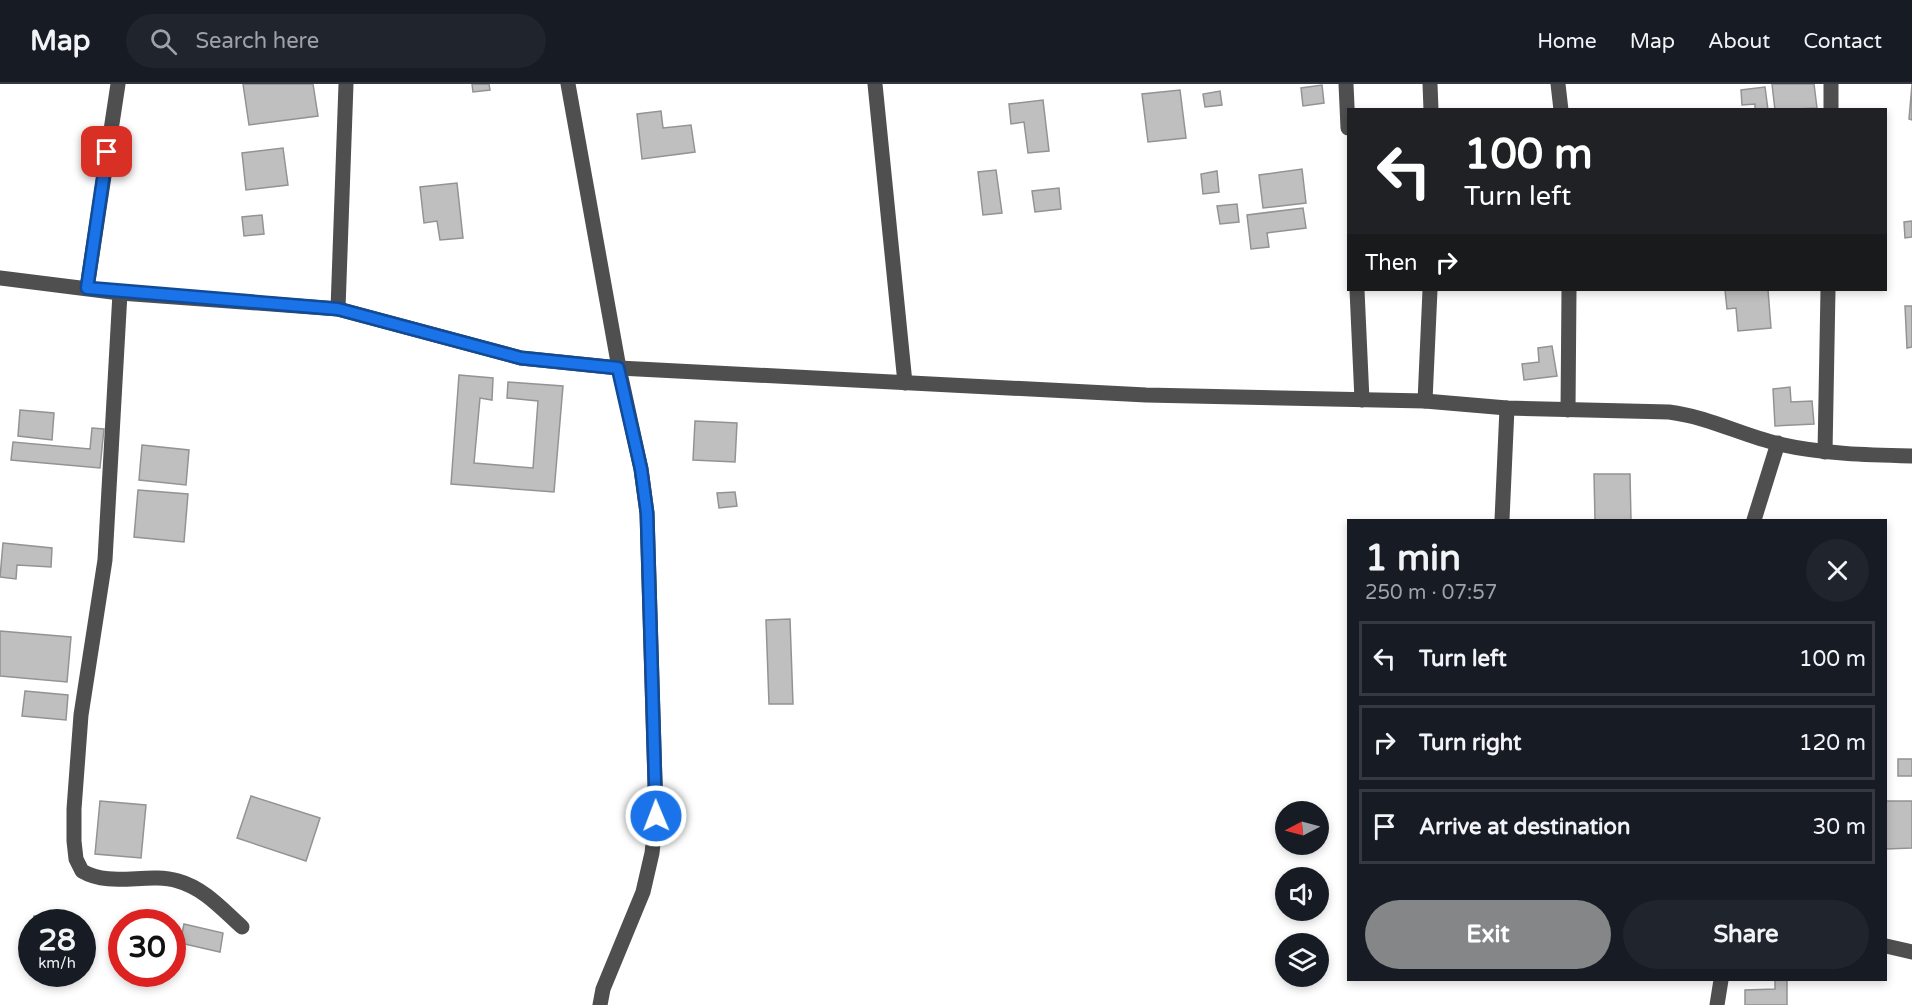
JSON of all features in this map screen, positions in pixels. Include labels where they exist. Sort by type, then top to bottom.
[{"type":"street","points":[[87,288],[118,84]]},
{"type":"street","points":[[338,309],[346,84]]},
{"type":"street","points":[[568,84],[618,368],[641,469],[647,513],[656,816],[652,853],[643,892],[603,989],[600,1005]]},
{"type":"street","points":[[875,84],[905,383]]},
{"type":"street","points":[[1346,84],[1347,108]]},
{"type":"street","points":[[1430,84],[1431,108]]},
{"type":"street","points":[[1558,84],[1561,108]]},
{"type":"street","points":[[1830,84],[1831,108]]},
{"type":"street","points":[[0,278],[120,293],[338,309],[521,358],[618,368],[1146,395],[1425,401],[1507,408],[1694,415],[1778,443],[1825,452],[1912,456]]},
{"type":"street","points":[[1357,291],[1362,400]]},
{"type":"street","points":[[1425,401],[1430,291]]},
{"type":"street","points":[[1568,410],[1569,291]]},
{"type":"street","points":[[1825,452],[1828,291]]},
{"type":"street","points":[[120,293],[105,560],[81,715],[74,809],[76,859],[82,871],[103,879],[152,878],[178,881],[199,890],[242,927]]},
{"type":"street","points":[[1502,519],[1507,408]]},
{"type":"street","points":[[1754,519],[1778,443]]},
{"type":"street","points":[[1887,946],[1912,952]]},
{"type":"street","points":[[1717,1005],[1721,981]]},
{"type":"building","points":[[243,84],[313,84],[318,116],[249,125]]},
{"type":"building","points":[[472,84],[489,84],[490,90],[473,92]]},
{"type":"building","points":[[1772,84],[1814,84],[1817,108],[1775,108]]},
{"type":"building","points":[[1912,84],[1912,120],[1909,119]]},
{"type":"building","points":[[1322,85],[1324,103],[1303,106],[1301,88]]},
{"type":"building","points":[[1765,87],[1768,108],[1755,108],[1755,104],[1742,105],[1741,90]]},
{"type":"building","points":[[1180,90],[1186,138],[1148,142],[1142,94]]},
{"type":"building","points":[[1220,91],[1222,105],[1205,107],[1203,94]]},
{"type":"building","points":[[1043,100],[1049,151],[1028,153],[1024,122],[1011,124],[1009,104]]},
{"type":"building","points":[[661,111],[663,128],[691,125],[695,152],[642,159],[637,114]]},
{"type":"building","points":[[283,148],[288,185],[246,190],[242,153]]},
{"type":"building","points":[[1302,169],[1306,203],[1263,208],[1259,175]]},
{"type":"building","points":[[996,170],[1002,213],[983,215],[978,172]]},
{"type":"building","points":[[1217,171],[1219,192],[1203,194],[1201,174]]},
{"type":"building","points":[[457,183],[463,238],[440,240],[437,221],[424,223],[420,187]]},
{"type":"building","points":[[1059,188],[1061,209],[1035,212],[1032,191]]},
{"type":"building","points":[[1237,204],[1239,222],[1220,224],[1217,206]]},
{"type":"building","points":[[1303,208],[1306,228],[1267,233],[1269,247],[1251,249],[1247,215]]},
{"type":"building","points":[[262,215],[264,234],[244,236],[242,217]]},
{"type":"building","points":[[1912,221],[1912,237],[1905,238],[1904,222]]},
{"type":"building","points":[[1725,291],[1768,291],[1771,328],[1738,331],[1736,308],[1727,309]]},
{"type":"building","points":[[1905,306],[1912,306],[1912,347],[1907,348]]},
{"type":"building","points":[[1552,346],[1557,376],[1524,380],[1522,364],[1539,362],[1538,348]]},
{"type":"building","points":[[459,375],[493,378],[492,400],[480,398],[474,463],[533,468],[538,401],[507,398],[508,382],[563,386],[554,492],[451,484]]},
{"type":"building","points":[[1790,387],[1791,402],[1812,401],[1814,424],[1775,426],[1773,389]]},
{"type":"building","points":[[20,410],[54,413],[52,440],[18,436]]},
{"type":"building","points":[[695,421],[737,423],[735,462],[693,460]]},
{"type":"building","points":[[92,428],[104,429],[100,468],[11,460],[13,442],[90,449]]},
{"type":"building","points":[[142,445],[189,450],[186,485],[139,480]]},
{"type":"building","points":[[1594,474],[1630,474],[1631,519],[1595,519]]},
{"type":"building","points":[[138,490],[188,494],[184,542],[134,537]]},
{"type":"building","points":[[735,492],[737,506],[719,508],[717,493]]},
{"type":"building","points":[[3,543],[52,548],[51,567],[17,565],[16,579],[0,577]]},
{"type":"building","points":[[790,619],[793,704],[769,704],[766,620]]},
{"type":"building","points":[[0,631],[71,637],[67,682],[0,676]]},
{"type":"building","points":[[25,691],[68,695],[66,720],[22,716]]},
{"type":"building","points":[[1898,759],[1912,759],[1912,776],[1898,776]]},
{"type":"building","points":[[251,796],[320,818],[306,861],[237,838]]},
{"type":"building","points":[[100,801],[146,805],[141,858],[95,854]]},
{"type":"building","points":[[1887,801],[1912,801],[1912,848],[1887,849]]},
{"type":"building","points":[[186,924],[223,933],[220,952],[186,944]]},
{"type":"building","points":[[1775,981],[1787,981],[1787,1005],[1745,1005],[1745,990],[1775,989]]},
{"type":"route","points":[[107,152],[87,288],[120,293],[300,304],[338,309],[521,358],[618,368],[641,469],[647,513],[656,816]]}]
